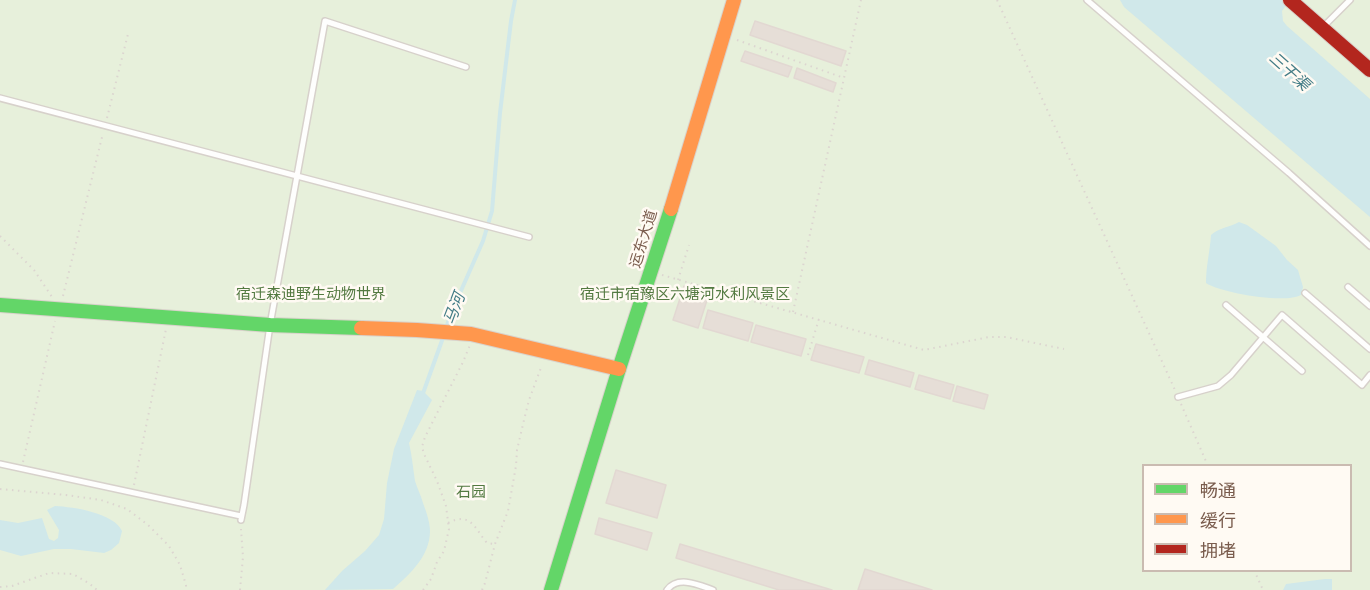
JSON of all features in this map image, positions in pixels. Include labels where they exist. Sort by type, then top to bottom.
[{"type":"street","name":"运东大道","points":[[551,590],[734,0]]},
{"type":"street","points":[[1294,4],[1370,70]]},
{"type":"street","points":[[0,305],[270,325],[417,330],[546,352],[619,369]]},
{"type":"lane","points":[[1087,0],[1370,246]]},
{"type":"lane","points":[[1322,28],[1350,0]]},
{"type":"lane","points":[[0,464],[241,518],[270,325],[325,21],[466,67]]},
{"type":"lane","points":[[0,98],[530,237]]},
{"type":"lane","points":[[1348,287],[1370,306]]},
{"type":"lane","points":[[1305,293],[1370,349]]},
{"type":"lane","points":[[1226,306],[1302,371]]},
{"type":"lane","points":[[1178,398],[1218,386],[1231,375],[1282,315],[1362,385],[1370,375]]},
{"type":"lane","points":[[667,590],[670,585],[684,582],[713,590]]},
{"type":"path","points":[[793,312],[861,0]]},
{"type":"path","points":[[997,0],[1208,464]]},
{"type":"path","points":[[22,469],[54,321],[60,309],[128,34]]},
{"type":"path","points":[[723,35],[844,78]]},
{"type":"path","points":[[0,236],[34,270],[60,309]]},
{"type":"path","points":[[678,279],[689,245]]},
{"type":"path","points":[[651,272],[924,350],[989,337],[1006,337],[1064,349]]},
{"type":"path","points":[[132,493],[168,317]]},
{"type":"path","points":[[808,355],[819,319]]},
{"type":"path","points":[[423,590],[431,579],[444,551],[449,529],[446,506],[422,447],[463,362],[471,339]]},
{"type":"path","points":[[482,590],[495,544],[508,511],[517,450],[529,399],[546,352]]},
{"type":"path","points":[[0,489],[101,500],[127,509],[148,525],[169,546],[180,565],[186,590]]},
{"type":"path","points":[[240,590],[243,557],[241,518]]},
{"type":"path","points":[[448,523],[461,519],[469,521],[474,524],[487,543],[495,544]]},
{"type":"path","points":[[1255,572],[1263,590]]},
{"type":"path","points":[[0,587],[12,586],[49,573],[74,574],[96,590]]},
{"type":"green space","name":"宿迁市宿豫区六塘河水利风景区","points":[[0,0],[1370,0],[1370,590],[0,590]]},
{"type":"water","name":"三干渠","points":[[1120,0],[1290,0],[1282,11],[1283,21],[1287,26],[1370,99],[1370,217],[1124,7]]},
{"type":"water","points":[[1239,222],[1247,225],[1276,246],[1298,270],[1303,287],[1301,295],[1268,298],[1225,290],[1206,283],[1211,235]]},
{"type":"water","points":[[417,390],[423,391],[432,400],[409,443],[415,481],[429,524],[427,548],[418,564],[393,589],[325,590],[379,535],[384,519],[387,483],[394,449]]},
{"type":"water","points":[[55,506],[93,512],[111,520],[122,531],[119,543],[104,553],[54,549],[21,556],[0,550],[0,520],[18,523],[42,518],[49,539],[54,541],[58,538],[59,530],[47,510]]},
{"type":"water","points":[[1332,579],[1332,590],[1283,590],[1286,584]]},
{"type":"building","points":[[755,21],[846,51],[841,66],[750,35]]},
{"type":"building","points":[[745,51],[792,67],[788,77],[741,61]]},
{"type":"building","points":[[797,68],[836,83],[833,92],[794,78]]},
{"type":"building","points":[[684,286],[709,294],[698,328],[673,320]]},
{"type":"building","points":[[708,310],[753,323],[748,341],[703,328]]},
{"type":"building","points":[[756,325],[806,339],[801,356],[751,342]]},
{"type":"building","points":[[816,344],[864,357],[859,373],[811,360]]},
{"type":"building","points":[[869,360],[914,373],[910,387],[865,374]]},
{"type":"building","points":[[919,375],[954,385],[950,399],[915,389]]},
{"type":"building","points":[[957,386],[988,395],[984,409],[953,401]]},
{"type":"building","points":[[616,470],[666,485],[657,518],[606,503]]},
{"type":"building","points":[[599,518],[652,533],[647,550],[595,534]]},
{"type":"building","points":[[680,544],[832,590],[779,590],[676,558]]},
{"type":"building","points":[[865,569],[932,590],[858,590]]},
{"type":"waterway","name":"马河","points":[[446,328],[483,241],[492,211],[500,113],[515,0]]},
{"type":"waterway","name":"马河","points":[[422,396],[444,335]]},
{"type":"traffic: fast","points":[[551,590],[671,209]]},
{"type":"traffic: fast","points":[[0,305],[270,325],[361,328]]},
{"type":"traffic: slow","points":[[671,209],[734,0]]},
{"type":"traffic: slow","points":[[361,328],[471,334],[619,369]]},
{"type":"traffic: jam","points":[[1290,0],[1370,70]]},
{"type":"park label","name":"宿迁森迪野生动物世界","points":[[311,295]]},
{"type":"park label","name":"石园","points":[[471,493]]}]
